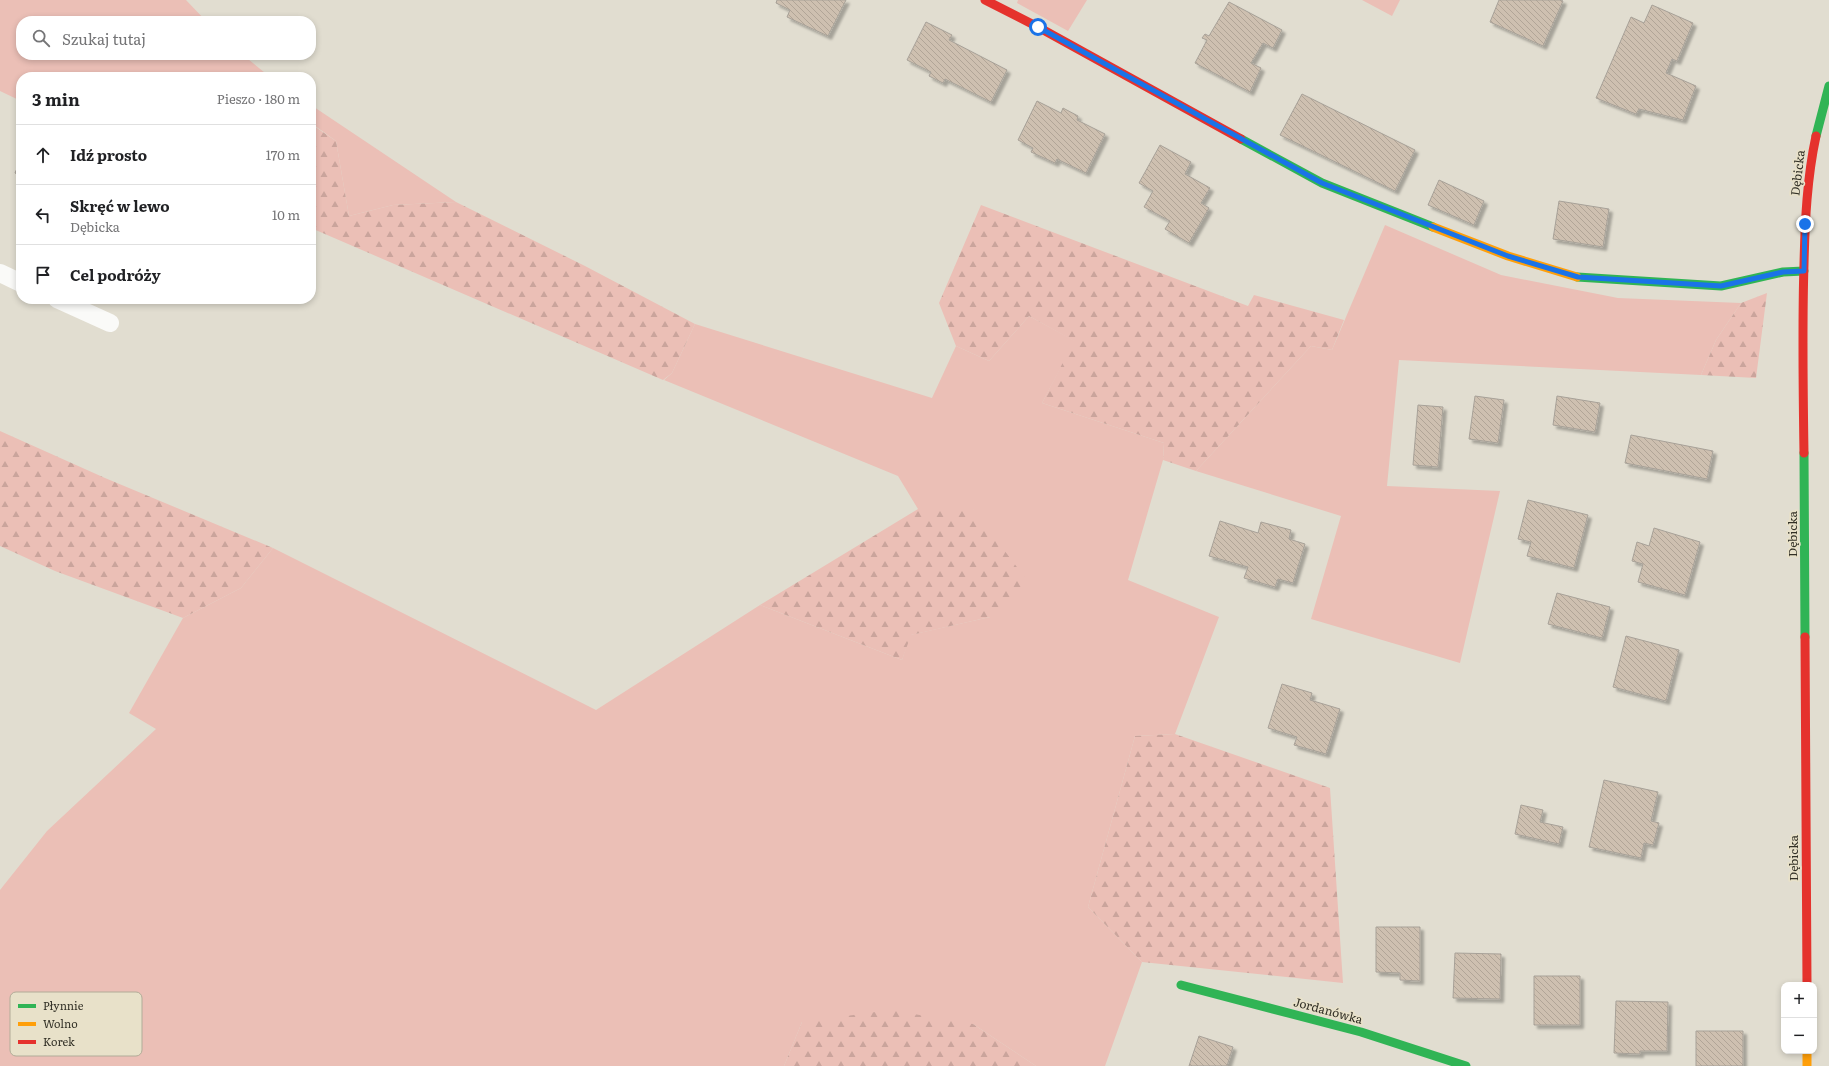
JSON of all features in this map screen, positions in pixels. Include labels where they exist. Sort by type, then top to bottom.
[{"type":"street","points":[[985,0],[1038,27],[1322,183],[1508,256],[1578,277],[1721,286],[1783,272],[1804,271]]},
{"type":"street","name":"Dębicka","points":[[1807,982],[1805,224],[1808,182],[1814,144],[1829,86]]},
{"type":"street","name":"Jordanówka","points":[[1181,985],[1360,1032],[1466,1066]]},
{"type":"street","points":[[1807,1054],[1807,1066]]},
{"type":"lane","points":[[0,273],[16,281]]},
{"type":"lane","points":[[69,304],[110,322]]},
{"type":"green space","points":[[0,0],[186,0],[201,16],[16,16],[16,60],[249,60],[264,72],[16,72],[16,99],[0,91]]},
{"type":"green space","points":[[1018,0],[1087,0],[1068,31],[1017,3]]},
{"type":"green space","points":[[1362,0],[1400,0],[1392,16]]},
{"type":"green space","points":[[316,108],[456,202],[393,205],[349,216],[336,141],[316,127]]},
{"type":"green space","points":[[316,127],[336,141],[349,216],[393,205],[456,202],[585,266],[695,324],[672,373],[663,380],[316,230]]},
{"type":"green space","points":[[981,205],[1248,306],[1254,295],[1344,320],[1332,350],[1311,346],[1196,471],[1163,460],[1164,443],[1042,403],[1074,341],[1029,316],[989,361],[956,346],[939,303]]},
{"type":"green space","points":[[1385,225],[1501,275],[1618,298],[1741,303],[1716,340],[1701,375],[1399,360],[1387,486],[1500,491],[1460,663],[1311,619],[1341,516],[1196,471],[1311,346],[1332,350]]},
{"type":"green space","points":[[1767,293],[1756,378],[1701,375],[1716,340],[1741,303]]},
{"type":"green space","points":[[1029,316],[1075,341],[1042,403],[1164,443],[1163,460],[1128,580],[1219,617],[1175,734],[1135,736],[1088,907],[1142,962],[1105,1066],[1036,1066],[973,1024],[802,1022],[784,1066],[0,1066],[0,890],[47,831],[156,729],[129,713],[183,618],[241,588],[273,548],[596,710],[760,605],[902,660],[910,635],[990,617],[973,509],[918,509],[898,476],[664,380],[672,373],[695,324],[932,398],[956,346],[989,361]]},
{"type":"green space","points":[[0,431],[105,478],[273,548],[241,588],[183,618],[55,571],[0,546]]},
{"type":"green space","points":[[918,509],[973,509],[1029,583],[990,617],[911,635],[902,660],[760,605]]},
{"type":"green space","points":[[1175,734],[1330,788],[1343,983],[1142,962],[1088,907],[1135,736]]},
{"type":"green space","points":[[890,1010],[973,1024],[1036,1066],[784,1066],[802,1022]]},
{"type":"building","points":[[777,0],[846,0],[828,36],[787,17],[790,10],[776,3]]},
{"type":"building","points":[[1499,0],[1563,1],[1543,46],[1490,22]]},
{"type":"building","points":[[1229,2],[1282,30],[1273,48],[1263,43],[1251,63],[1261,68],[1250,92],[1195,63],[1207,40],[1202,38],[1205,34],[1209,36]]},
{"type":"building","points":[[1652,5],[1693,23],[1677,61],[1672,59],[1666,73],[1696,86],[1683,120],[1639,109],[1636,114],[1596,98],[1631,17],[1644,23]]},
{"type":"building","points":[[926,22],[952,35],[949,40],[1007,70],[991,102],[945,79],[943,83],[929,76],[931,72],[907,60]]},
{"type":"building","points":[[1302,94],[1415,150],[1395,191],[1280,135]]},
{"type":"building","points":[[1037,101],[1061,113],[1063,108],[1078,116],[1077,120],[1105,134],[1086,173],[1057,159],[1055,163],[1031,152],[1033,148],[1018,140]]},
{"type":"building","points":[[1160,145],[1191,162],[1185,174],[1210,188],[1201,203],[1209,208],[1189,243],[1165,229],[1170,221],[1144,207],[1153,191],[1139,183]]},
{"type":"building","points":[[1439,180],[1484,201],[1474,225],[1428,205]]},
{"type":"building","points":[[1559,201],[1609,209],[1603,247],[1553,239]]},
{"type":"building","points":[[1475,396],[1504,400],[1498,443],[1469,439]]},
{"type":"building","points":[[1557,396],[1600,403],[1595,432],[1553,425]]},
{"type":"building","points":[[1418,405],[1443,407],[1438,467],[1413,465]]},
{"type":"building","points":[[1631,435],[1713,451],[1707,479],[1625,463]]},
{"type":"building","points":[[1528,500],[1588,515],[1574,568],[1527,556],[1531,542],[1518,539]]},
{"type":"building","points":[[1220,521],[1258,533],[1261,522],[1291,530],[1289,539],[1305,544],[1293,583],[1278,579],[1275,587],[1244,578],[1248,567],[1209,556]]},
{"type":"building","points":[[1654,528],[1700,542],[1685,595],[1638,582],[1643,564],[1632,561],[1637,542],[1649,546]]},
{"type":"building","points":[[1557,593],[1610,607],[1602,638],[1548,624]]},
{"type":"building","points":[[1626,636],[1679,650],[1666,701],[1613,687]]},
{"type":"building","points":[[1282,684],[1312,693],[1310,700],[1340,709],[1326,754],[1294,745],[1297,737],[1268,728]]},
{"type":"building","points":[[1604,780],[1658,792],[1651,821],[1659,823],[1653,845],[1644,843],[1641,858],[1589,847]]},
{"type":"building","points":[[1521,805],[1543,810],[1540,822],[1563,827],[1559,844],[1515,834]]},
{"type":"building","points":[[1376,927],[1420,927],[1420,981],[1400,980],[1400,973],[1376,972]]},
{"type":"building","points":[[1455,953],[1501,954],[1500,999],[1453,998]]},
{"type":"building","points":[[1534,976],[1580,976],[1580,1025],[1534,1025]]},
{"type":"building","points":[[1616,1001],[1668,1002],[1667,1051],[1640,1051],[1640,1054],[1614,1053]]},
{"type":"building","points":[[1696,1031],[1743,1031],[1743,1066],[1696,1066]]},
{"type":"building","points":[[1199,1036],[1233,1047],[1227,1066],[1189,1066]]},
{"type":"traffic: fast","points":[[1816,136],[1829,86]]},
{"type":"traffic: fast","points":[[1241,139],[1322,183],[1433,227]]},
{"type":"traffic: fast","points":[[1577,277],[1721,286],[1783,272],[1804,271]]},
{"type":"traffic: fast","points":[[1804,453],[1805,637]]},
{"type":"traffic: fast","points":[[1181,985],[1361,1032],[1466,1066]]},
{"type":"traffic: slow","points":[[1433,227],[1508,256],[1577,277]]},
{"type":"traffic: slow","points":[[1807,1054],[1807,1066]]},
{"type":"traffic: jam","points":[[985,0],[1038,27],[1241,139]]},
{"type":"traffic: jam","points":[[1804,453],[1803,288],[1805,232],[1807,200],[1816,136]]},
{"type":"traffic: jam","points":[[1805,637],[1807,982]]},
{"type":"route","points":[[1038,27],[1322,183],[1508,256],[1578,277],[1721,286],[1783,272],[1804,271],[1805,224]]}]
